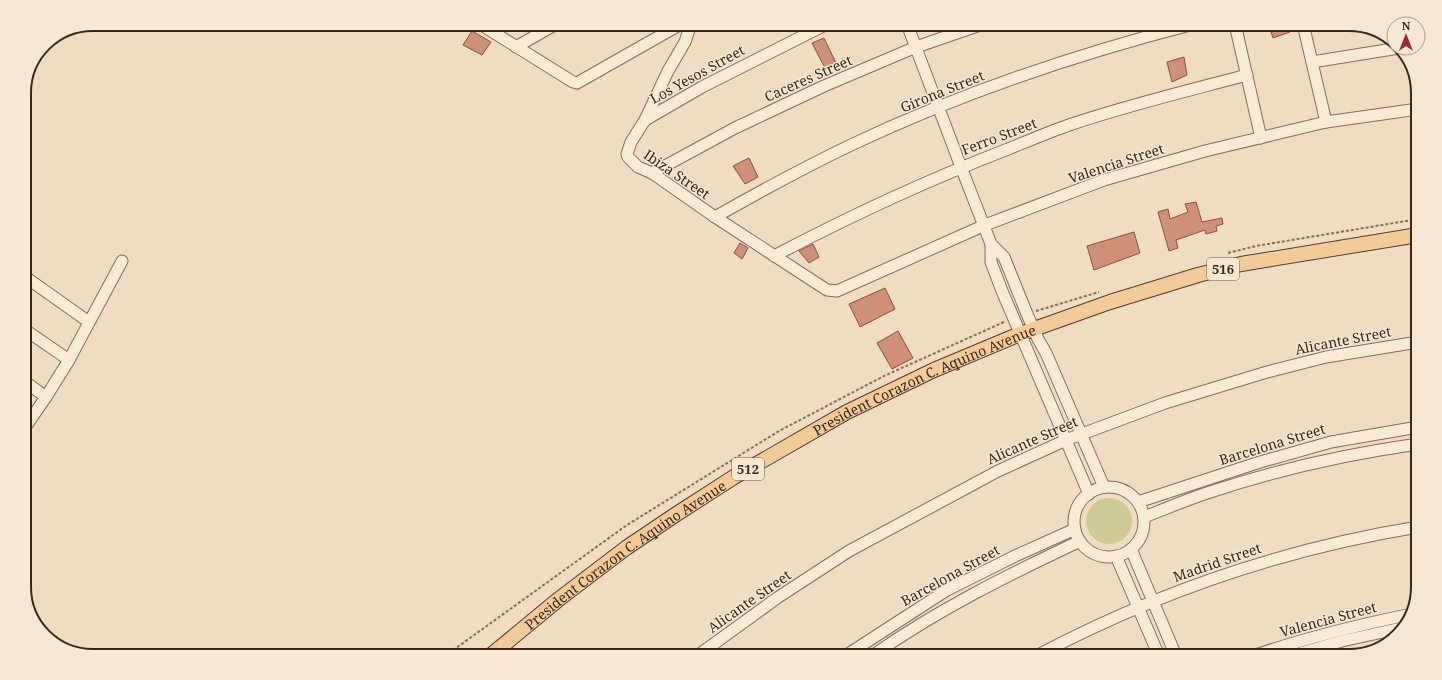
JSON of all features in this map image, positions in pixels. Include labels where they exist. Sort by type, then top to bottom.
[{"type":"main road","name":"President Corazon C. Aquino Avenue","points":[[498,649],[559,599],[626,548],[734,477],[847,412],[934,370],[1020,334],[1110,302],[1198,275],[1241,264],[1411,236]]},
{"type":"street","points":[[491,31],[573,82],[577,83],[670,31]]},
{"type":"street","points":[[516,47],[544,31]]},
{"type":"street","name":"Ibiza Street","points":[[689,31],[685,42],[668,71],[645,120],[631,142],[627,154],[630,161],[638,168],[652,173],[715,217],[827,290],[837,291]]},
{"type":"street","name":"Los Yesos Street","points":[[645,120],[702,87],[813,31]]},
{"type":"street","points":[[910,31],[961,168],[985,225],[991,244],[991,262],[1020,334],[1089,494]]},
{"type":"street","name":"Caceres Street","points":[[652,173],[734,128],[824,86],[916,47],[962,31]]},
{"type":"street","name":"Girona Street","points":[[715,217],[775,183],[852,145],[938,107],[1047,67],[1139,38],[1166,31]]},
{"type":"street","points":[[1237,31],[1261,138]]},
{"type":"street","points":[[1305,31],[1326,122]]},
{"type":"street","points":[[1312,62],[1386,50]]},
{"type":"street","name":"Ferro Street","points":[[774,256],[821,231],[898,195],[1069,125],[1163,97],[1247,75]]},
{"type":"street","name":"Valencia Street","points":[[837,291],[985,225],[1104,180],[1205,151],[1326,122],[1411,110]]},
{"type":"street","points":[[991,244],[1004,257],[1034,330],[1046,353],[1104,487]]},
{"type":"street","points":[[31,418],[69,360],[122,260]]},
{"type":"street","points":[[31,281],[89,322]]},
{"type":"street","points":[[31,334],[69,360]]},
{"type":"street","name":"Alicante Street","points":[[707,649],[777,598],[849,552],[992,474],[1066,440],[1165,403],[1267,372],[1326,357],[1411,343]]},
{"type":"street","points":[[31,386],[46,396]]},
{"type":"street","name":"Barcelona Street","points":[[1138,502],[1260,462],[1331,442],[1411,428]]},
{"type":"street","name":"Barcelona Street","points":[[1144,517],[1206,493],[1263,475],[1334,458],[1411,445]]},
{"type":"street","points":[[1104,487],[1114,487],[1132,495],[1138,502],[1144,517],[1142,535],[1137,543],[1124,554],[1104,556],[1092,552],[1080,541],[1075,529],[1074,521],[1078,506],[1089,494],[1104,487]]},
{"type":"street","name":"Madrid Street","points":[[1049,649],[1075,635],[1138,606],[1244,567],[1314,548],[1411,528]]},
{"type":"street","name":"Barcelona Street","points":[[856,649],[947,590],[1015,556],[1075,529]]},
{"type":"street","name":"Barcelona Street","points":[[883,649],[956,602],[1080,541]]},
{"type":"street","points":[[1131,549],[1173,649]]},
{"type":"street","points":[[1116,556],[1156,649]]},
{"type":"street","name":"Valencia Street","points":[[1275,649],[1339,630],[1404,616]]},
{"type":"street","name":"Valencia Street","points":[[1321,649],[1342,641],[1395,629]]},
{"type":"street","points":[[1306,639],[1309,649]]},
{"type":"shaded area","points":[[1104,498],[1114,498],[1122,502],[1128,508],[1132,516],[1132,526],[1128,534],[1122,540],[1114,544],[1104,544],[1096,540],[1090,534],[1086,526],[1086,516],[1090,508],[1096,502]]},
{"type":"building","points":[[472,31],[491,42],[482,55],[463,45]]},
{"type":"building","points":[[1271,31],[1290,31],[1290,32],[1273,38]]},
{"type":"building","points":[[824,38],[837,65],[826,70],[812,43]]},
{"type":"building","points":[[1184,57],[1187,75],[1172,82],[1167,62]]},
{"type":"building","points":[[749,158],[758,177],[745,184],[733,166]]},
{"type":"building","points":[[1196,202],[1202,222],[1222,218],[1223,224],[1216,226],[1217,231],[1206,234],[1205,230],[1176,240],[1178,248],[1169,251],[1158,212],[1168,209],[1170,219],[1188,212],[1185,204]]},
{"type":"building","points":[[1134,232],[1140,253],[1094,270],[1087,246]]},
{"type":"building","points":[[740,243],[748,248],[742,259],[734,253]]},
{"type":"building","points":[[813,244],[819,257],[809,263],[799,251]]},
{"type":"building","points":[[885,288],[895,309],[860,327],[849,304]]},
{"type":"building","points":[[898,331],[913,358],[892,369],[877,343]]}]
